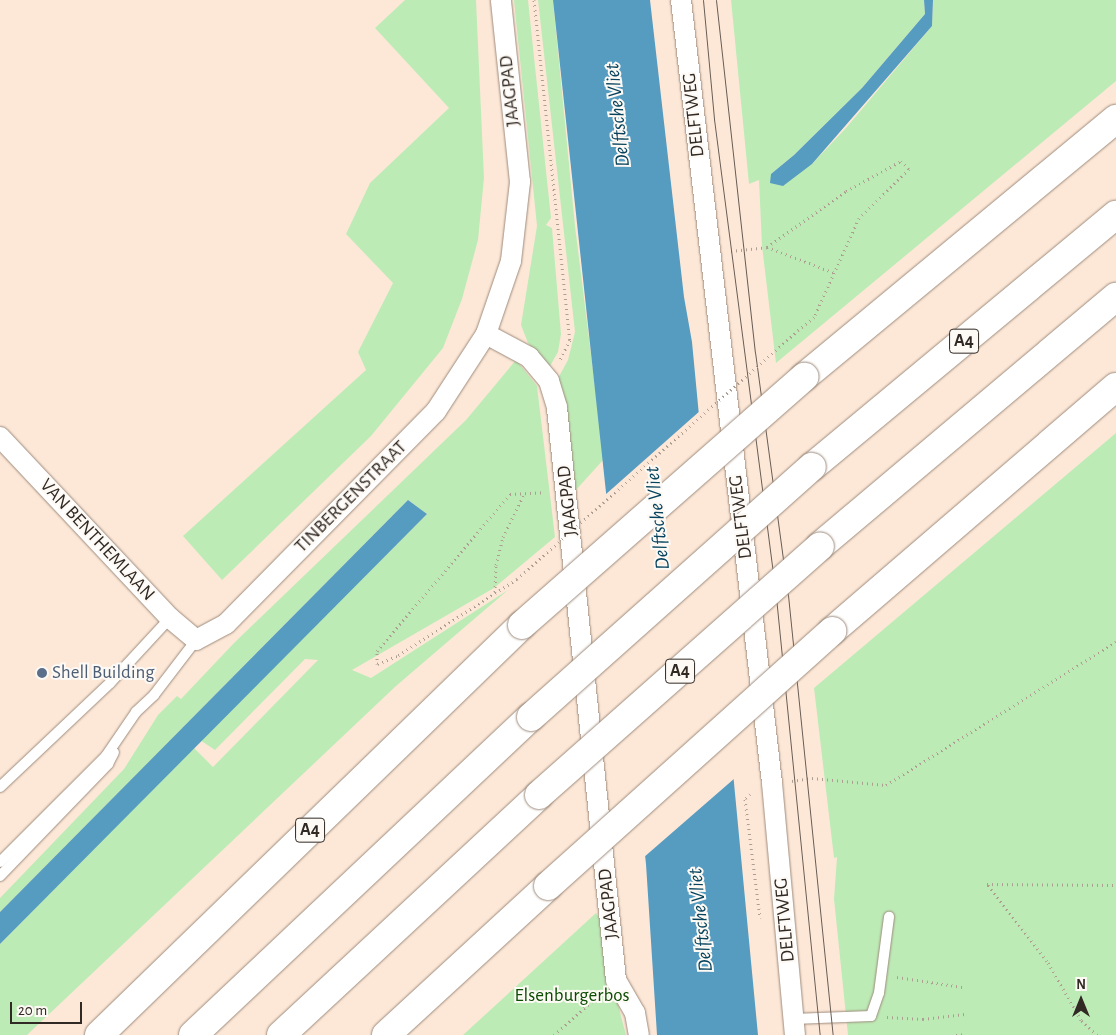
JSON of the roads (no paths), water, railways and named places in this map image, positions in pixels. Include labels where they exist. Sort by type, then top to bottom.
[{"type":"highway","name":"A4","points":[[98,1035],[522,625],[804,377],[1116,119]]},
{"type":"highway","name":"A4","points":[[193,1035],[531,716],[812,467],[1116,215]]},
{"type":"highway","name":"A4","points":[[281,1035],[539,796],[820,546],[1116,297]]},
{"type":"highway","points":[[386,1035],[548,886],[832,631],[1082,420],[1116,387]]},
{"type":"highway","points":[[1082,420],[1116,399]]},
{"type":"street","name":"JAAGPAD","points":[[501,0],[520,182],[511,261],[486,334],[529,357],[549,381],[557,408],[567,490],[616,980],[635,1013],[639,1035]]},
{"type":"street","name":"DELFTWEG","points":[[680,0],[772,783],[794,1027]]},
{"type":"street","name":"TINBERGENSTRAAT","points":[[196,640],[226,624],[436,411],[486,334]]},
{"type":"street","name":"VAN BENTHEMLAAN","points":[[0,437],[170,618],[196,640]]},
{"type":"lane","points":[[0,787],[110,683],[170,618]]},
{"type":"lane","points":[[0,862],[106,756],[128,724],[196,640]]},
{"type":"lane","points":[[0,876],[108,764],[128,724]]},
{"type":"lane","points":[[794,1027],[871,1016],[879,993],[889,917]]},
{"type":"water","name":"Delftsche Vliet","points":[[553,0],[650,0],[684,297],[692,342],[758,1035],[657,1035],[646,864]]},
{"type":"water","points":[[924,0],[933,0],[932,26],[812,164],[783,186],[770,183],[771,174],[794,155],[862,88],[925,14]]},
{"type":"water","points":[[408,500],[427,514],[0,944],[0,912]]},
{"type":"tram line","points":[[703,0],[714,119],[776,597],[820,1035]]},
{"type":"tram line","points":[[716,0],[755,352],[788,595],[833,1035]]},
{"type":"place","name":"Shell Building","points":[[42,673]]},
{"type":"park label","name":"Elsenburgerbos","points":[[572,996]]}]
